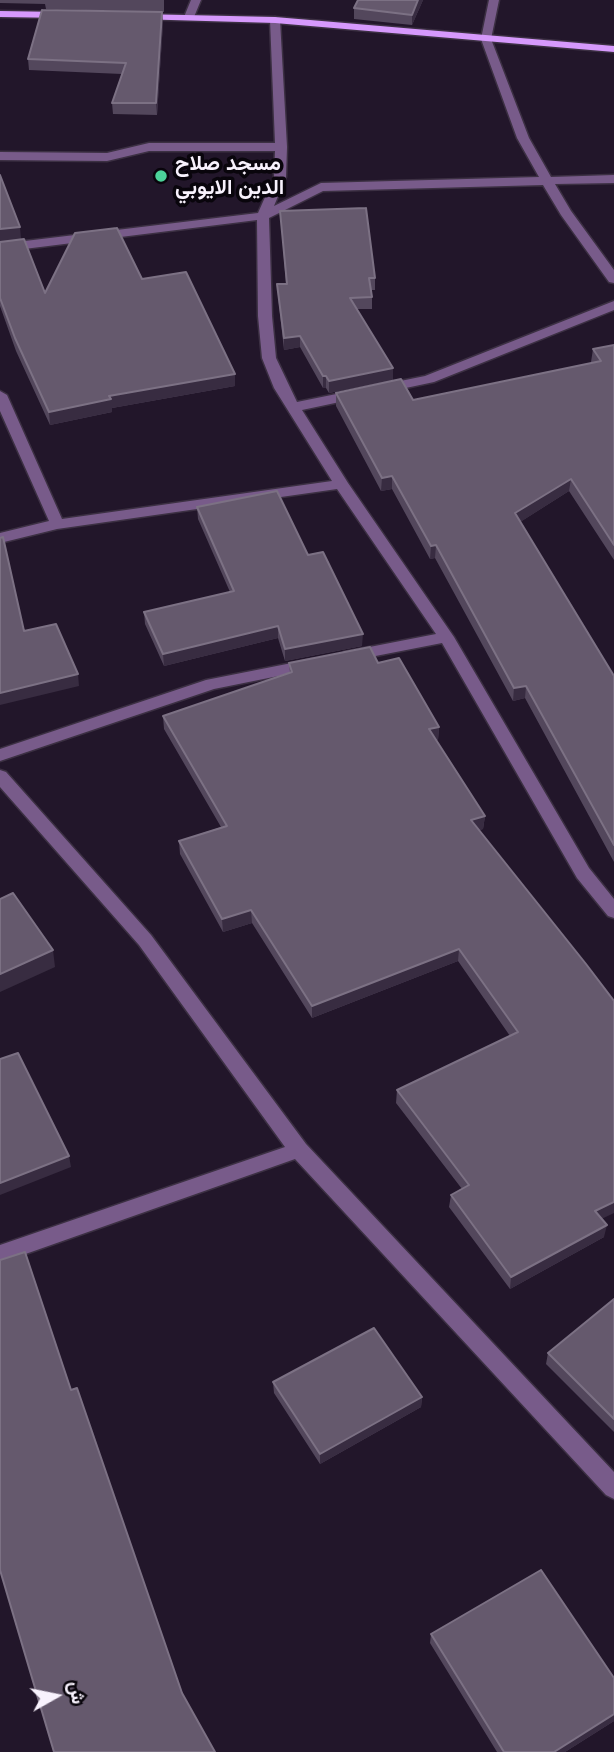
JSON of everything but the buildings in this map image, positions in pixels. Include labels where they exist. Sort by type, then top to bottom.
[{"type":"main road","points":[[0,14],[77,16]]},
{"type":"main road","points":[[128,17],[275,20],[614,49]]},
{"type":"street","points":[[189,17],[197,0]]},
{"type":"street","points":[[494,0],[486,39],[523,138],[565,212],[614,279]]},
{"type":"street","points":[[275,20],[280,177],[263,216],[265,316],[269,358],[281,388],[341,484],[446,637],[583,873],[614,911]]},
{"type":"street","points":[[0,156],[107,157],[149,147],[281,147]]},
{"type":"street","points":[[0,248],[263,216],[321,187],[614,179]]},
{"type":"street","points":[[295,407],[429,379],[614,305]]},
{"type":"street","points":[[0,395],[57,524]]},
{"type":"street","points":[[0,538],[57,524],[341,484]]},
{"type":"street","points":[[0,755],[212,684],[446,637]]},
{"type":"street","points":[[0,776],[145,940],[299,1150],[614,1488]]},
{"type":"street","points":[[0,1254],[299,1150]]},
{"type":"place","name":"مسجد صلاح الدين الايوبي","points":[[161,176]]}]
